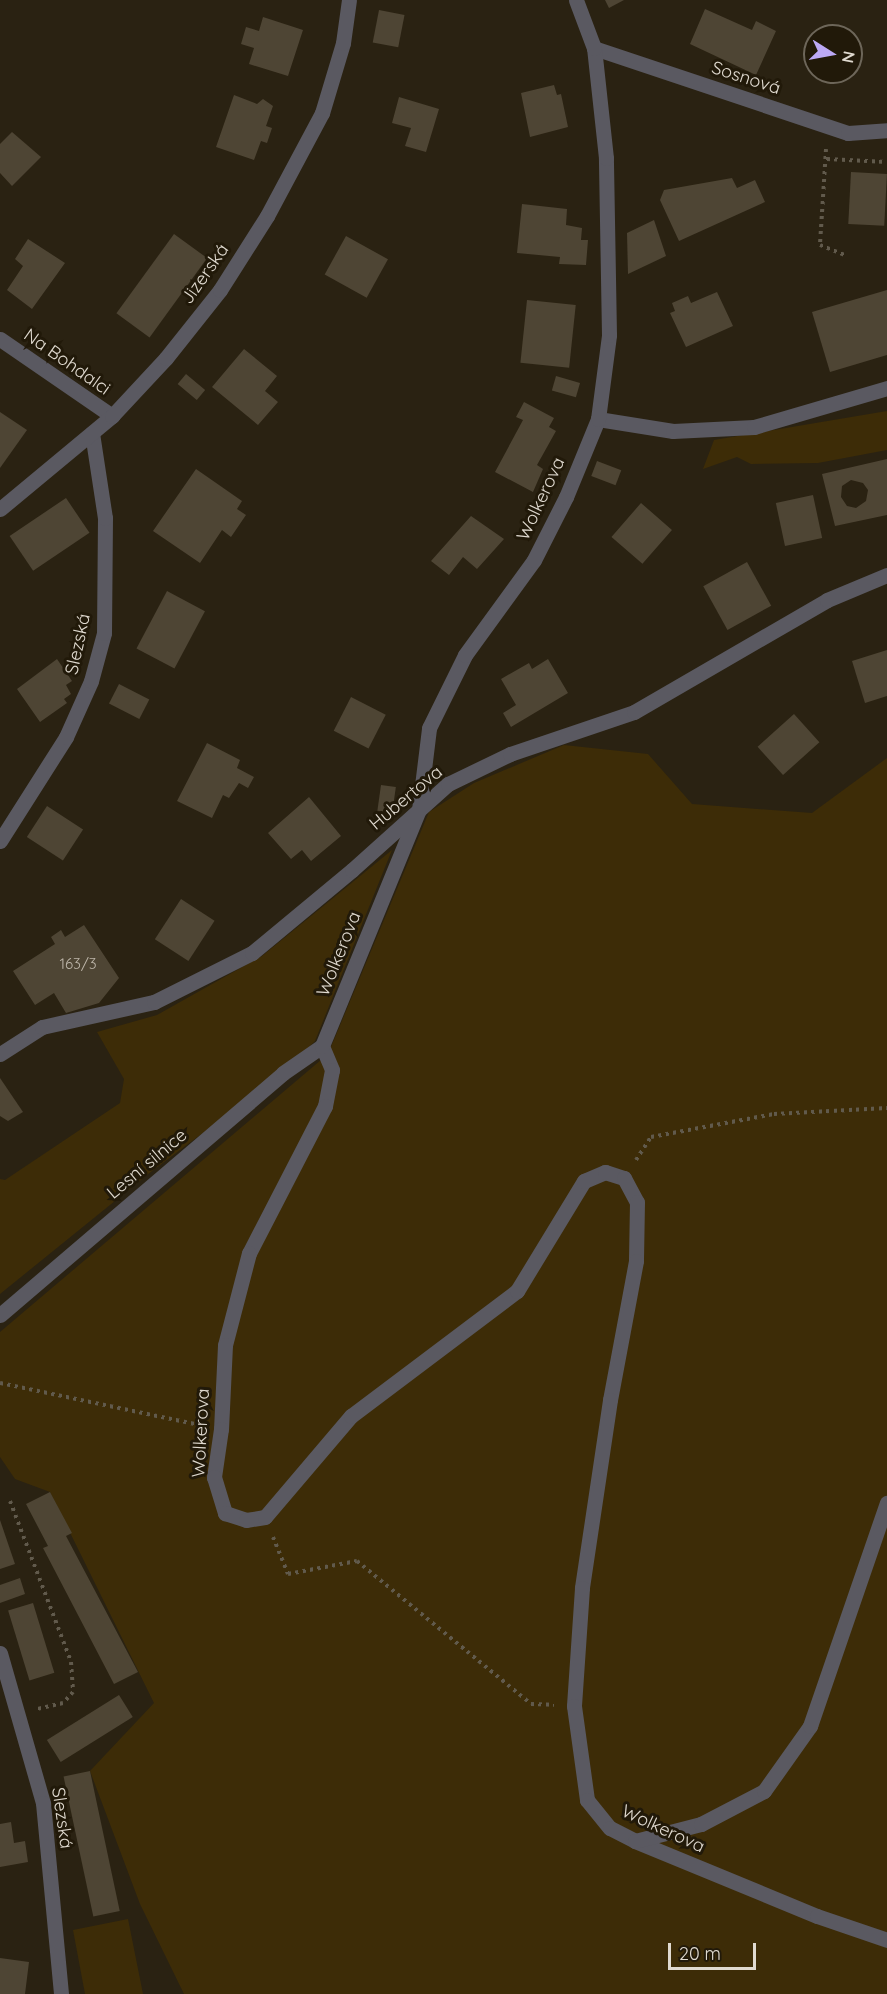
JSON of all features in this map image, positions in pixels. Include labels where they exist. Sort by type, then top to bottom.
[{"type":"street","name":"Jizerská","points":[[0,509],[112,416],[166,358],[220,290],[267,216],[322,113],[343,43],[349,0]]},
{"type":"street","name":"Wolkerova","points":[[265,1517],[246,1520],[225,1513],[214,1477],[221,1430],[228,1333],[249,1253],[325,1106],[332,1070],[322,1046],[418,810],[429,728],[465,655],[534,560],[566,497],[598,419],[609,335],[610,251],[606,158],[594,48],[576,0]]},
{"type":"street","name":"Sosnová","points":[[594,48],[849,133],[887,130]]},
{"type":"street","name":"Na Bohdalci","points":[[0,339],[112,416]]},
{"type":"street","points":[[598,419],[673,431],[754,427],[887,388]]},
{"type":"street","name":"Slezská","points":[[0,841],[66,738],[91,681],[104,633],[105,519],[92,433]]},
{"type":"street","name":"Hubertova","points":[[0,1054],[42,1027],[154,1002],[252,953],[448,784],[510,754],[634,712],[827,600],[887,575]]},
{"type":"street","name":"Lesní silnice","points":[[0,1315],[283,1073],[322,1046]]},
{"type":"street","points":[[265,1517],[332,1443],[351,1416],[517,1291],[540,1260],[584,1181],[605,1172],[624,1178]]},
{"type":"street","name":"Wolkerova","points":[[624,1178],[637,1202],[636,1261],[610,1400],[582,1588],[574,1706],[587,1800],[610,1828],[634,1841],[817,1916],[887,1940]]},
{"type":"street","points":[[634,1841],[701,1824],[764,1791],[810,1726],[887,1503]]},
{"type":"street","name":"Slezská","points":[[0,1653],[17,1702],[43,1803],[61,1994]]},
{"type":"path","points":[[824,124],[827,159],[820,245],[847,256]]},
{"type":"path","points":[[827,159],[887,162]]},
{"type":"path","points":[[624,1178],[651,1137],[774,1114],[887,1108]]},
{"type":"path","points":[[0,1383],[221,1430]]},
{"type":"path","points":[[10,1501],[71,1662],[73,1692],[63,1703],[40,1710],[17,1702]]},
{"type":"path","points":[[265,1517],[288,1574],[357,1561],[531,1704],[574,1706]]},
{"type":"shaded area","points":[[887,411],[887,450],[818,463],[751,464],[737,457],[703,469],[714,440]]},
{"type":"shaded area","points":[[564,745],[648,754],[692,804],[812,813],[887,758],[887,1994],[184,1994],[140,1904],[90,1771],[154,1703],[50,1492],[15,1479],[0,1457],[0,1332],[328,1054],[429,812],[474,783]]},
{"type":"shaded area","points":[[392,850],[315,1041],[283,1073],[152,1171],[0,1294],[0,1179],[5,1180],[120,1103],[124,1079],[97,1032],[157,1015],[262,956]]},
{"type":"shaded area","points":[[128,1919],[143,1994],[85,1994],[73,1930]]},
{"type":"building","points":[[605,0],[624,0],[609,8]]},
{"type":"building","points":[[705,9],[752,30],[756,21],[776,31],[756,75],[690,44]]},
{"type":"building","points":[[379,10],[405,15],[398,47],[373,42]]},
{"type":"building","points":[[263,17],[303,30],[288,76],[249,64],[254,48],[241,44],[246,27],[259,31]]},
{"type":"building","points":[[554,85],[557,95],[561,94],[568,127],[530,137],[521,93]]},
{"type":"building","points":[[234,95],[257,104],[263,99],[273,106],[266,126],[272,128],[267,143],[261,141],[254,160],[216,147]]},
{"type":"building","points":[[399,97],[439,109],[426,152],[405,146],[411,128],[392,123]]},
{"type":"building","points":[[12,132],[41,157],[12,186],[0,173],[0,144]]},
{"type":"building","points":[[851,172],[887,174],[884,226],[848,224]]},
{"type":"building","points":[[732,178],[737,188],[755,180],[765,202],[679,241],[660,200],[664,190]]},
{"type":"building","points":[[522,204],[567,209],[566,225],[582,228],[581,240],[588,240],[586,265],[559,264],[560,257],[517,253]]},
{"type":"building","points":[[654,220],[666,256],[628,274],[627,233]]},
{"type":"building","points":[[174,234],[207,258],[150,337],[116,313]]},
{"type":"building","points":[[346,236],[388,259],[367,298],[325,274]]},
{"type":"building","points":[[28,239],[65,263],[32,309],[7,290],[23,266],[15,259]]},
{"type":"building","points":[[887,290],[887,355],[830,372],[812,312]]},
{"type":"building","points":[[717,292],[733,326],[686,347],[670,313],[675,311],[672,303],[688,296],[691,303]]},
{"type":"building","points":[[527,300],[576,305],[569,368],[520,363]]},
{"type":"building","points":[[244,349],[277,376],[265,391],[278,402],[258,425],[212,387]]},
{"type":"building","points":[[186,374],[205,390],[197,400],[178,384]]},
{"type":"building","points":[[556,376],[580,383],[576,397],[552,390]]},
{"type":"building","points":[[524,402],[554,418],[549,427],[556,431],[537,465],[543,469],[533,492],[495,472],[523,420],[516,417]]},
{"type":"building","points":[[0,412],[27,430],[0,468]]},
{"type":"building","points":[[887,459],[887,515],[835,526],[822,474]],"holes":[[[851,480],[863,483],[868,490],[866,501],[856,508],[847,506],[841,497],[842,486]]]},
{"type":"building","points":[[597,461],[621,470],[616,485],[591,476]]},
{"type":"building","points":[[196,469],[242,501],[237,509],[246,515],[231,537],[222,530],[200,563],[153,531]]},
{"type":"building","points":[[813,495],[822,538],[785,546],[776,503]]},
{"type":"building","points":[[66,498],[89,533],[33,571],[10,536]]},
{"type":"building","points":[[641,503],[672,530],[642,564],[611,537]]},
{"type":"building","points":[[471,516],[504,539],[477,569],[463,557],[449,575],[431,561]]},
{"type":"building","points":[[747,562],[771,606],[728,630],[703,586]]},
{"type":"building","points":[[167,591],[205,611],[174,669],[136,648]]},
{"type":"building","points":[[887,650],[887,696],[865,703],[852,661]]},
{"type":"building","points":[[57,659],[72,681],[66,685],[71,694],[64,699],[67,703],[40,722],[17,689]]},
{"type":"building","points":[[548,659],[568,693],[511,727],[503,713],[516,705],[501,679],[529,663],[532,669]]},
{"type":"building","points":[[119,684],[149,699],[139,719],[109,704]]},
{"type":"building","points":[[351,697],[386,715],[368,749],[334,731]]},
{"type":"building","points":[[794,714],[819,742],[783,775],[758,747]]},
{"type":"building","points":[[207,743],[240,760],[237,768],[254,777],[248,788],[239,783],[229,798],[223,795],[212,818],[177,801]]},
{"type":"building","points":[[381,785],[396,787],[392,813],[377,811]]},
{"type":"building","points":[[309,797],[341,836],[311,861],[302,850],[291,859],[268,833]]},
{"type":"building","points":[[47,806],[83,829],[63,860],[27,837]]},
{"type":"building","points":[[181,899],[215,921],[188,961],[155,939]]},
{"type":"building","points":[[84,925],[119,978],[99,1003],[66,1013],[54,993],[35,1005],[13,971],[55,944],[51,937],[61,930],[65,937]]},
{"type":"building","points":[[0,1078],[23,1112],[8,1121],[0,1116]]},
{"type":"building","points":[[50,1492],[72,1533],[66,1536],[138,1672],[114,1684],[43,1548],[48,1546],[26,1504]]},
{"type":"building","points":[[0,1520],[15,1564],[0,1569]]},
{"type":"building","points":[[20,1578],[25,1594],[0,1603],[0,1585]]},
{"type":"building","points":[[33,1603],[54,1673],[29,1680],[8,1611]]},
{"type":"building","points":[[119,1695],[133,1717],[61,1762],[47,1740]]},
{"type":"building","points":[[90,1771],[120,1911],[93,1916],[64,1777]]},
{"type":"building","points":[[11,1822],[14,1843],[25,1841],[28,1862],[0,1867],[0,1824]]},
{"type":"building","points":[[0,1958],[29,1962],[25,1994],[0,1994]]}]
